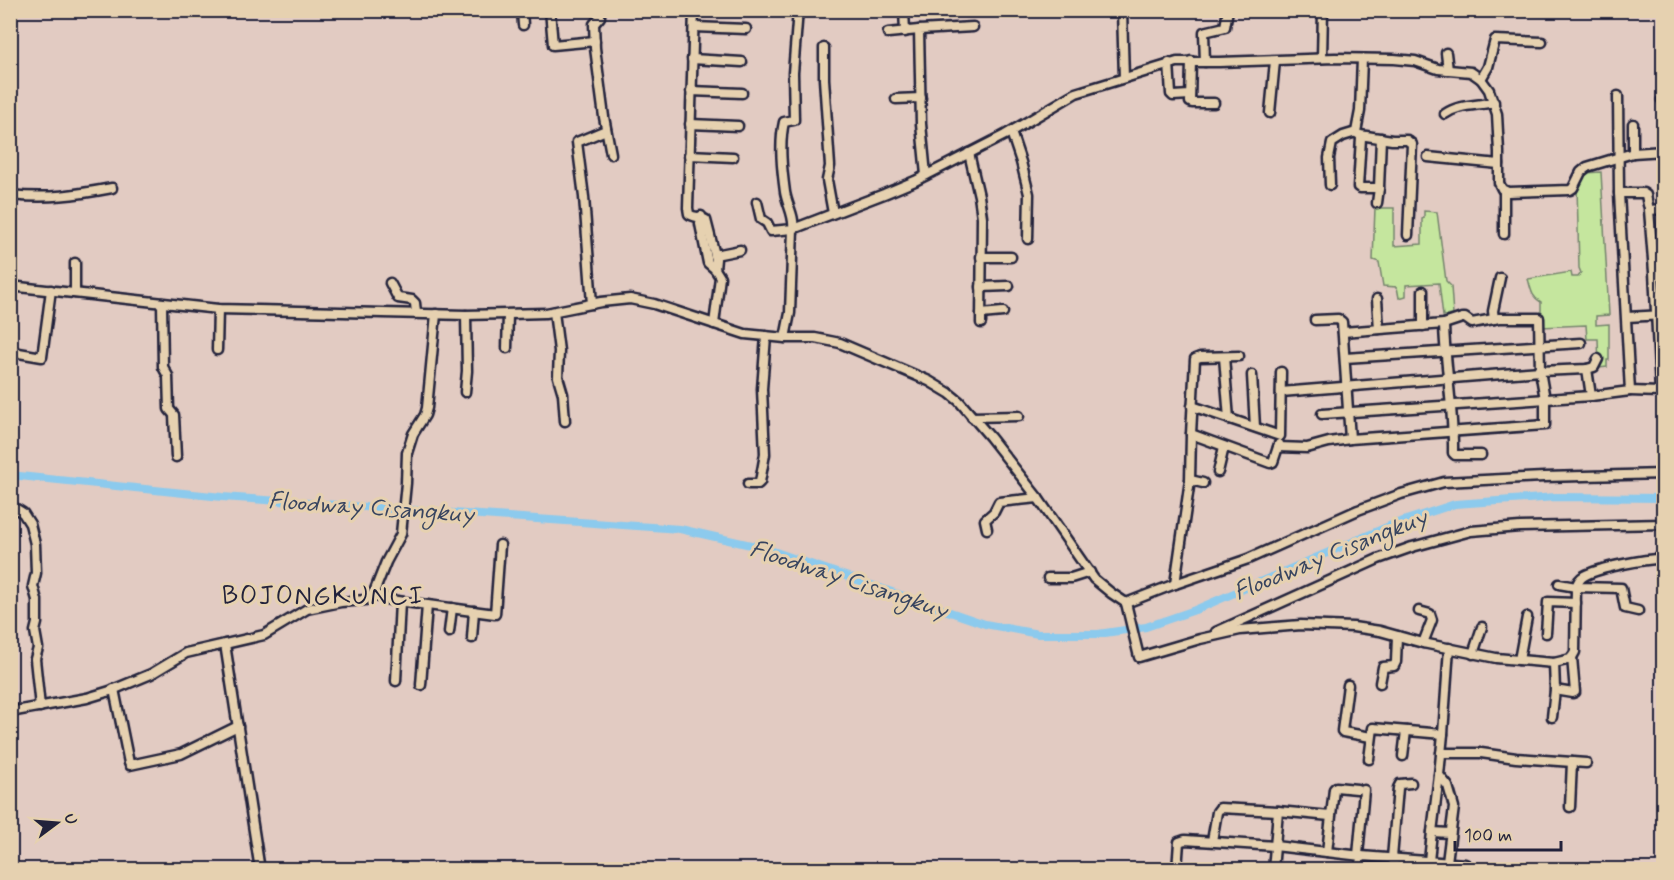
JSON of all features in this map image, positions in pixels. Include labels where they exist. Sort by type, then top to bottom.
[{"type":"street","points":[[522,10],[523,25]]},
{"type":"street","points":[[550,10],[553,44],[595,41]]},
{"type":"street","points":[[600,10],[600,17],[594,23],[595,41],[611,154]]},
{"type":"street","points":[[694,10],[689,214],[701,216],[707,222],[715,255],[716,269],[720,277],[714,324]]},
{"type":"street","points":[[784,338],[790,313],[794,222],[785,194],[782,133],[784,122],[794,121],[793,73],[798,10]]},
{"type":"street","points":[[904,10],[904,32]]},
{"type":"street","points":[[1122,10],[1124,78]]},
{"type":"street","points":[[1205,62],[1204,32],[1225,27],[1228,10]]},
{"type":"street","points":[[1322,58],[1323,10]]},
{"type":"street","points":[[693,27],[746,29]]},
{"type":"street","points":[[888,33],[973,27]]},
{"type":"street","points":[[919,30],[921,124],[926,175]]},
{"type":"street","points":[[1480,79],[1488,67],[1495,40],[1542,42]]},
{"type":"street","points":[[824,48],[830,166],[827,180],[833,213]]},
{"type":"street","points":[[1446,53],[1448,70]]},
{"type":"street","points":[[757,202],[761,219],[767,222],[771,231],[793,229],[884,194],[926,175],[1011,132],[1076,93],[1169,63],[1191,61],[1275,61],[1322,58],[1408,60],[1432,68],[1471,72],[1489,90],[1494,102],[1498,130],[1498,183],[1508,192],[1570,190],[1573,189],[1582,170],[1620,156],[1664,151]]},
{"type":"street","points":[[692,59],[742,62]]},
{"type":"street","points":[[1362,59],[1358,187],[1379,188]]},
{"type":"street","points":[[1191,61],[1190,100],[1192,103],[1214,103]]},
{"type":"street","points":[[1270,113],[1275,61]]},
{"type":"street","points":[[1169,63],[1171,94],[1173,96],[1190,95]]},
{"type":"street","points":[[691,91],[742,93]]},
{"type":"street","points":[[1618,96],[1619,193],[1630,391]]},
{"type":"street","points":[[896,99],[921,98]]},
{"type":"street","points":[[1445,114],[1456,108],[1494,102]]},
{"type":"street","points":[[690,124],[738,126]]},
{"type":"street","points":[[1633,124],[1633,153]]},
{"type":"street","points":[[592,304],[577,142],[606,130]]},
{"type":"street","points":[[1011,132],[1029,194],[1028,239]]},
{"type":"street","points":[[1330,185],[1329,158],[1332,143],[1343,136],[1358,134],[1407,140],[1412,144],[1408,235]]},
{"type":"street","points":[[1377,203],[1381,138]]},
{"type":"street","points":[[969,153],[982,217],[981,319],[1003,312]]},
{"type":"street","points":[[689,155],[733,158]]},
{"type":"street","points":[[1428,157],[1499,164]]},
{"type":"street","points":[[10,195],[54,197],[112,188]]},
{"type":"street","points":[[1504,190],[1504,234]]},
{"type":"street","points":[[1619,193],[1643,193],[1646,195],[1648,206]]},
{"type":"street","points":[[1322,414],[1591,396],[1630,391],[1662,393],[1660,315],[1649,210],[1664,209]]},
{"type":"street","points":[[701,216],[700,224],[708,263],[716,269]]},
{"type":"street","points":[[715,255],[740,250]]},
{"type":"street","points":[[981,257],[1011,256]]},
{"type":"street","points":[[75,263],[75,293]]},
{"type":"street","points":[[1494,319],[1493,311],[1500,278]]},
{"type":"street","points":[[390,283],[398,298],[412,300],[415,303],[416,313]]},
{"type":"street","points":[[10,286],[218,309],[466,315],[554,312],[630,299],[745,334],[815,338],[851,346],[914,374],[943,389],[959,401],[1038,498],[1090,572],[1127,606],[1139,657],[1240,630],[1301,625],[1353,627],[1473,654],[1554,663],[1569,660],[1575,652],[1576,587],[1581,578],[1592,572],[1637,561],[1664,559]]},
{"type":"street","points":[[981,287],[1009,286]]},
{"type":"street","points":[[13,352],[42,357],[51,290]]},
{"type":"street","points":[[1423,291],[1423,326]]},
{"type":"street","points":[[1377,299],[1379,329]]},
{"type":"street","points":[[162,303],[163,367],[168,376],[169,409],[174,415],[176,457]]},
{"type":"street","points":[[217,350],[218,309]]},
{"type":"street","points":[[554,312],[559,351],[558,377],[563,394],[565,421]]},
{"type":"street","points":[[10,712],[87,698],[151,674],[186,653],[270,632],[307,609],[365,600],[373,595],[386,562],[401,534],[407,453],[413,434],[425,416],[427,408],[436,314]]},
{"type":"street","points":[[465,392],[466,315]]},
{"type":"street","points":[[507,348],[508,315]]},
{"type":"street","points":[[1627,317],[1660,315]]},
{"type":"street","points":[[1278,447],[1307,448],[1350,439],[1543,426],[1545,424],[1545,399],[1540,371],[1539,318],[1472,322],[1462,318],[1444,324],[1343,332]]},
{"type":"street","points":[[1315,320],[1340,320],[1343,332],[1350,439]]},
{"type":"street","points":[[1444,324],[1454,454],[1481,455]]},
{"type":"street","points":[[748,484],[760,482],[765,454],[762,389],[766,336]]},
{"type":"street","points":[[1345,358],[1581,343]]},
{"type":"street","points":[[1175,584],[1190,480],[1196,359],[1239,356]]},
{"type":"street","points":[[1224,357],[1228,419]]},
{"type":"street","points":[[1281,392],[1587,369],[1594,367],[1598,359]]},
{"type":"street","points":[[1587,369],[1591,396]]},
{"type":"street","points":[[1191,434],[1270,464],[1273,462],[1280,436],[1281,372]]},
{"type":"street","points":[[1252,375],[1255,427]]},
{"type":"street","points":[[1192,406],[1280,436]]},
{"type":"street","points":[[972,417],[1019,416]]},
{"type":"street","points":[[1218,472],[1224,447]]},
{"type":"street","points":[[1127,606],[1175,584],[1248,559],[1358,510],[1401,494],[1444,482],[1664,474]]},
{"type":"street","points":[[1190,480],[1203,483]]},
{"type":"street","points":[[987,529],[985,520],[994,512],[999,502],[1038,498]]},
{"type":"street","points":[[10,505],[23,513],[30,524],[35,544],[36,573],[33,586],[37,600],[35,632],[38,648],[35,659],[40,706]]},
{"type":"street","points":[[1200,639],[1378,559],[1471,531],[1520,527],[1664,524]]},
{"type":"street","points":[[373,595],[400,602],[495,614],[500,545]]},
{"type":"street","points":[[1048,578],[1071,578],[1090,572]]},
{"type":"street","points":[[1559,584],[1576,587],[1621,588],[1624,608],[1638,611]]},
{"type":"street","points":[[396,681],[400,602]]},
{"type":"street","points":[[1546,633],[1548,602],[1576,603]]},
{"type":"street","points":[[421,685],[427,605]]},
{"type":"street","points":[[449,632],[452,608]]},
{"type":"street","points":[[472,638],[474,611]]},
{"type":"street","points":[[1419,611],[1432,616],[1423,643]]},
{"type":"street","points":[[1519,660],[1527,617]]},
{"type":"street","points":[[1473,654],[1482,627]]},
{"type":"street","points":[[1380,683],[1383,667],[1393,666],[1396,662],[1397,636]]},
{"type":"street","points":[[225,644],[260,870]]},
{"type":"street","points":[[1432,864],[1432,832],[1443,734],[1449,648]]},
{"type":"street","points":[[1555,690],[1575,692],[1572,657]]},
{"type":"street","points":[[1552,717],[1555,690],[1554,663]]},
{"type":"street","points":[[1348,685],[1342,731],[1371,736]]},
{"type":"street","points":[[114,689],[130,765],[181,754],[238,726]]},
{"type":"street","points":[[1369,759],[1373,728],[1443,734]]},
{"type":"street","points":[[1403,756],[1406,731]]},
{"type":"street","points":[[1441,753],[1480,753],[1586,763]]},
{"type":"street","points":[[1570,807],[1572,762]]},
{"type":"street","points":[[1439,775],[1448,786],[1454,807],[1447,862]]},
{"type":"street","points":[[1393,870],[1398,788],[1400,784],[1411,783]]},
{"type":"street","points":[[1327,852],[1334,789],[1336,787],[1361,790],[1360,870]]},
{"type":"street","points":[[1212,841],[1217,812],[1220,808],[1330,816]]},
{"type":"street","points":[[1273,870],[1278,811]]},
{"type":"street","points":[[1432,832],[1450,833]]},
{"type":"street","points":[[1177,870],[1181,840],[1275,846],[1432,864],[1447,862],[1465,864],[1469,870]]},
{"type":"green space","points":[[1601,172],[1609,315],[1596,316],[1596,325],[1609,324],[1609,360],[1607,360],[1607,367],[1599,368],[1598,339],[1587,339],[1586,325],[1541,327],[1541,302],[1533,295],[1528,279],[1571,272],[1572,277],[1578,277],[1581,273],[1577,186],[1584,173]]},
{"type":"green space","points":[[1375,208],[1394,208],[1394,246],[1422,244],[1424,211],[1437,212],[1446,281],[1451,286],[1453,315],[1443,316],[1439,283],[1406,285],[1406,296],[1399,298],[1397,287],[1383,286],[1379,262],[1373,260]]},
{"type":"waterway","name":"Floodway Cisangkuy","points":[[10,475],[222,497],[680,529],[764,548],[985,624],[1038,634],[1098,634],[1146,627],[1195,610],[1394,524],[1455,504],[1556,497],[1664,498]]},
{"type":"district","name":"BOJONGKUNCI","points":[[323,595]]}]
